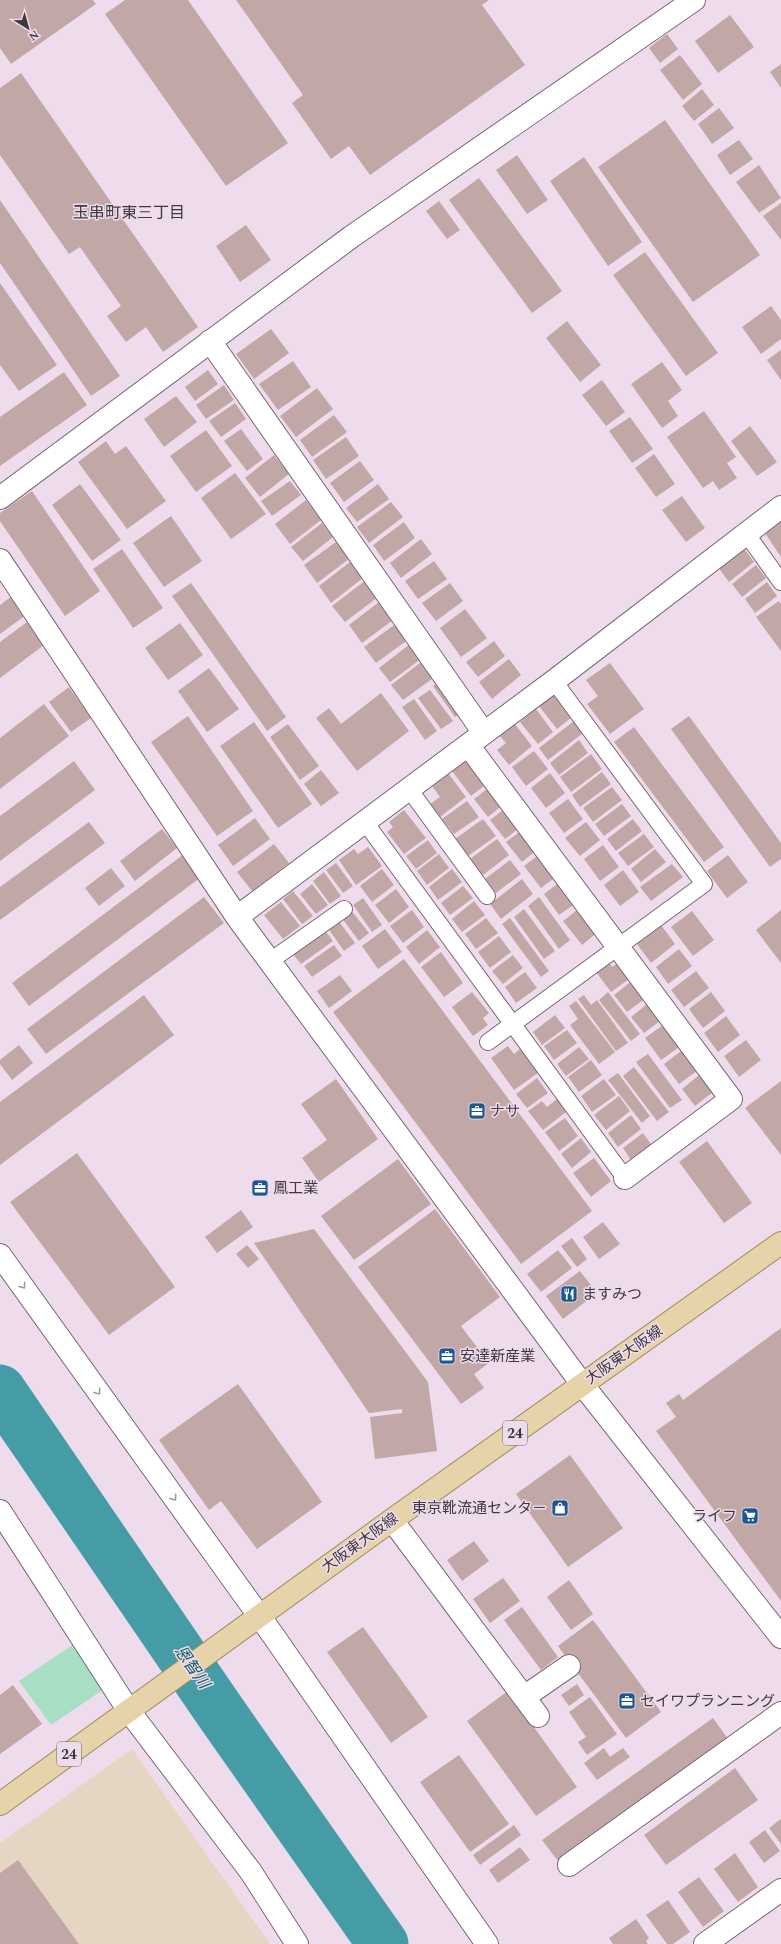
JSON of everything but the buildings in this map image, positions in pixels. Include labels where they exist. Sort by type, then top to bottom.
[{"type":"main road","name":"大阪東大阪線","points":[[0,1804],[392,1520],[781,1243]]},
{"type":"street","points":[[0,498],[351,237],[694,0]]},
{"type":"street","points":[[210,342],[476,739],[619,948],[731,1099],[625,1178]]},
{"type":"street","points":[[237,917],[554,681],[781,506]]},
{"type":"street","points":[[0,560],[237,917],[582,1384],[781,1637]]},
{"type":"street","points":[[0,1255],[254,1620],[487,1944]]},
{"type":"street","points":[[0,1511],[133,1708],[251,1872],[297,1944]]},
{"type":"street","points":[[392,1520],[538,1716]]},
{"type":"street","points":[[524,1697],[569,1666]]},
{"type":"street","points":[[569,1865],[781,1712]]},
{"type":"street","points":[[705,1944],[781,1890]]},
{"type":"lane","points":[[746,533],[781,582]]},
{"type":"lane","points":[[488,1042],[619,948],[704,884],[554,681]]},
{"type":"lane","points":[[409,789],[487,896]]},
{"type":"lane","points":[[365,822],[625,1178]]},
{"type":"lane","points":[[270,961],[344,909]]},
{"type":"shaded area","points":[[132,1749],[270,1944],[0,1944],[0,1843]]},
{"type":"green space","points":[[74,1644],[104,1689],[51,1725],[19,1681]]},
{"type":"waterway","name":"恩智川","points":[[0,1390],[221,1713],[383,1944]]},
{"type":"place","name":"ナサ","points":[[477,1111]]},
{"type":"place","name":"鳳工業","points":[[260,1188]]},
{"type":"place","name":"ますみつ","points":[[569,1294]]},
{"type":"place","name":"安達新産業","points":[[447,1356]]},
{"type":"place","name":"東京靴流通センタ－","points":[[560,1508]]},
{"type":"place","name":"ライフ","points":[[750,1516]]},
{"type":"place","name":"セイワプランニング","points":[[627,1701]]},
{"type":"district","name":"玉串町東三丁目","points":[[129,213]]}]
